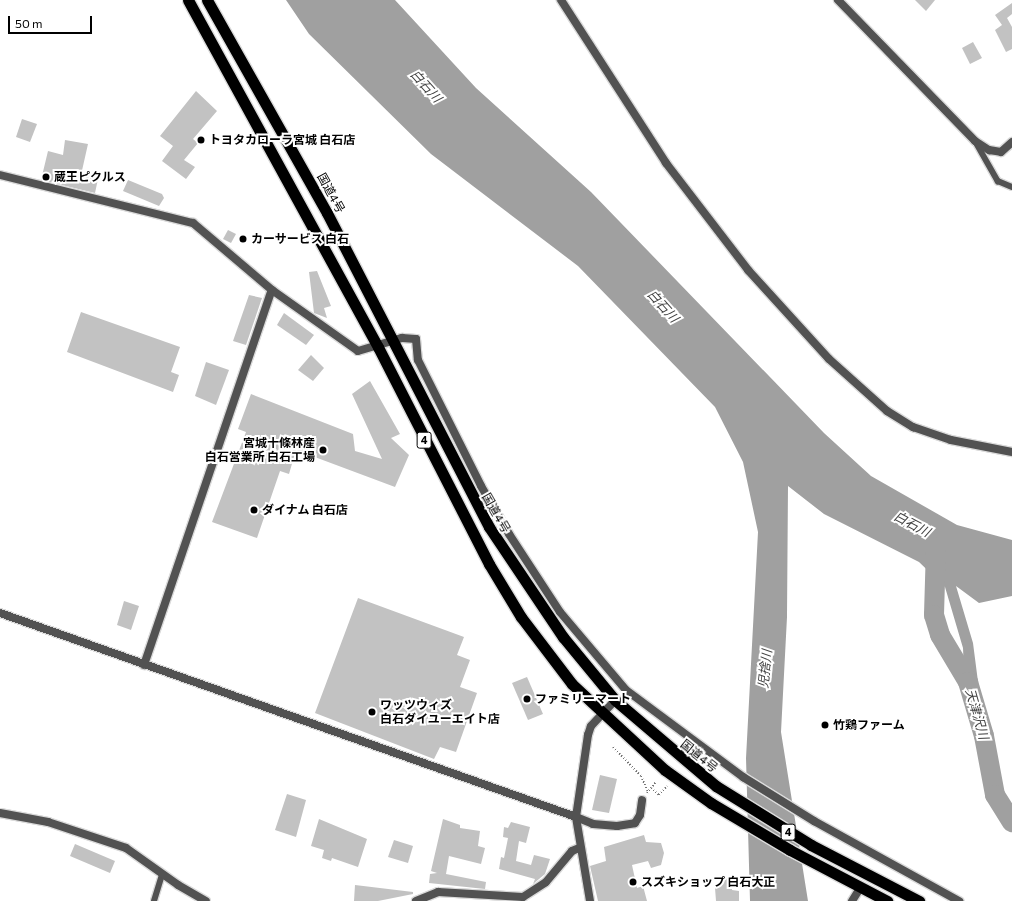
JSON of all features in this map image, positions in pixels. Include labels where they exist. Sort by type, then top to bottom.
[{"type":"highway","name":"4","points":[[188,0],[378,347],[489,564],[547,652],[572,684],[602,714],[665,770],[736,818],[860,888],[887,901]]},
{"type":"highway","name":"国道4号","points":[[207,0],[327,213],[489,527],[563,637],[615,700],[690,765],[737,801],[840,861],[919,901]]},
{"type":"street","points":[[561,0],[666,163],[748,270],[829,359],[887,411],[913,427],[951,440],[1012,452]]},
{"type":"street","points":[[838,0],[975,141],[989,150],[1001,152],[1012,142]]},
{"type":"street","points":[[0,175],[193,223],[272,290],[358,352],[378,347],[402,338],[416,339],[418,360],[481,486],[532,573],[579,637],[626,690],[743,777],[814,821],[959,901]]},
{"type":"street","points":[[144,665],[272,290]]},
{"type":"street","points":[[0,614],[593,824],[617,826],[635,823],[640,814],[642,800]]},
{"type":"street","points":[[590,901],[579,848],[576,817],[588,735],[602,714],[615,700]]},
{"type":"street","points":[[0,813],[48,822],[91,834],[126,848],[162,874],[206,901]]},
{"type":"street","points":[[416,901],[438,892],[523,899],[546,882],[572,851],[579,848]]},
{"type":"street","points":[[852,901],[860,888]]},
{"type":"lane","points":[[975,141],[998,181],[1012,187]]},
{"type":"lane","points":[[154,901],[162,874]]},
{"type":"path","points":[[613,747],[641,776],[648,792]]},
{"type":"path","points":[[642,800],[656,782]]},
{"type":"path","points":[[651,788],[659,795],[667,786]]},
{"type":"water","points":[[286,0],[395,0],[476,88],[591,192],[824,433],[871,476],[957,525],[1012,540],[1012,596],[979,603],[956,586],[973,643],[981,705],[965,697],[963,648],[945,587],[919,562],[824,514],[788,486],[787,617],[781,732],[808,901],[750,901],[746,758],[758,532],[743,462],[715,407],[578,266],[431,154],[309,34]]},
{"type":"building","points":[[915,0],[935,0],[926,11]]},
{"type":"building","points":[[1012,3],[1012,14],[1007,18],[1012,27],[1012,49],[1006,52],[995,30],[1002,25],[995,15]]},
{"type":"building","points":[[973,42],[982,58],[970,64],[962,48]]},
{"type":"building","points":[[196,91],[217,111],[193,139],[198,143],[184,160],[195,167],[186,179],[162,161],[173,146],[160,136]]},
{"type":"building","points":[[22,119],[37,124],[30,142],[16,137]]},
{"type":"building","points":[[65,140],[88,144],[81,175],[98,179],[95,193],[41,180],[48,151],[63,155]]},
{"type":"building","points":[[128,180],[162,194],[164,198],[159,206],[123,191]]},
{"type":"building","points":[[228,230],[236,234],[231,243],[223,239]]},
{"type":"building","points":[[317,271],[331,306],[324,308],[327,318],[314,313],[309,272]]},
{"type":"building","points":[[249,295],[262,298],[246,345],[233,341]]},
{"type":"building","points":[[81,312],[180,347],[171,372],[179,375],[173,392],[67,352]]},
{"type":"building","points":[[284,313],[314,335],[306,345],[277,325]]},
{"type":"building","points":[[311,355],[324,368],[313,381],[298,370]]},
{"type":"building","points":[[206,362],[229,370],[216,405],[195,396]]},
{"type":"building","points":[[370,381],[400,434],[391,438],[409,455],[395,487],[296,450],[289,474],[280,471],[257,538],[212,522],[246,432],[238,429],[251,394],[353,434],[355,451],[382,459],[352,394]]},
{"type":"building","points":[[358,598],[464,637],[457,655],[470,660],[460,687],[477,693],[456,752],[440,747],[434,759],[315,713]]},
{"type":"building","points":[[124,601],[139,606],[131,630],[117,625]]},
{"type":"building","points":[[527,677],[543,714],[528,720],[512,683]]},
{"type":"building","points":[[600,775],[617,779],[609,813],[592,810]]},
{"type":"building","points":[[287,794],[306,800],[296,837],[275,830]]},
{"type":"building","points":[[319,819],[367,839],[358,867],[332,858],[331,861],[322,858],[324,850],[311,846]]},
{"type":"building","points":[[443,819],[460,825],[460,828],[480,831],[478,846],[485,848],[481,864],[449,856],[446,874],[486,882],[485,889],[429,883],[430,874],[437,873],[431,871]]},
{"type":"building","points":[[511,822],[530,827],[526,843],[519,841],[516,861],[531,865],[534,855],[550,859],[545,874],[533,884],[535,879],[499,869],[501,857],[504,858],[508,838],[503,837],[504,827],[508,828]]},
{"type":"building","points":[[644,835],[646,842],[661,843],[664,853],[661,865],[651,868],[648,861],[632,865],[637,888],[643,886],[647,901],[598,901],[590,866],[606,861],[604,847]]},
{"type":"building","points":[[394,840],[413,846],[408,863],[388,857]]},
{"type":"building","points":[[75,844],[115,861],[110,873],[70,856]]},
{"type":"building","points":[[719,879],[732,879],[732,890],[739,891],[739,901],[716,901],[715,888],[719,888]]},
{"type":"building","points":[[355,885],[413,892],[413,894],[378,901],[354,901]]},
{"type":"waterway","name":"天津沢川","points":[[936,547],[934,615],[940,635],[968,682],[984,736],[995,795],[1012,822]]},
{"type":"place","name":"トヨタカローラ宮城 白石店","points":[[201,140]]},
{"type":"place","name":"蔵王ピクルス","points":[[46,177]]},
{"type":"place","name":"カーサービス 白石","points":[[243,239]]},
{"type":"place","name":"宮城十條林産 白石営業所 白石工場","points":[[323,450]]},
{"type":"place","name":"ダイナム 白石店","points":[[254,510]]},
{"type":"place","name":"ファミリーマート","points":[[527,699]]},
{"type":"place","name":"ワッツウィズ 白石ダイユーエイト店","points":[[372,712]]},
{"type":"place","name":"竹鶏ファーム","points":[[825,725]]},
{"type":"place","name":"スズキショップ 白石大正","points":[[633,882]]},
{"type":"water label","name":"白石川","points":[[426,86]]},
{"type":"water label","name":"白石川","points":[[663,306]]},
{"type":"water label","name":"白石川","points":[[912,524]]},
{"type":"water label","name":"児捨川","points":[[765,669]]}]
